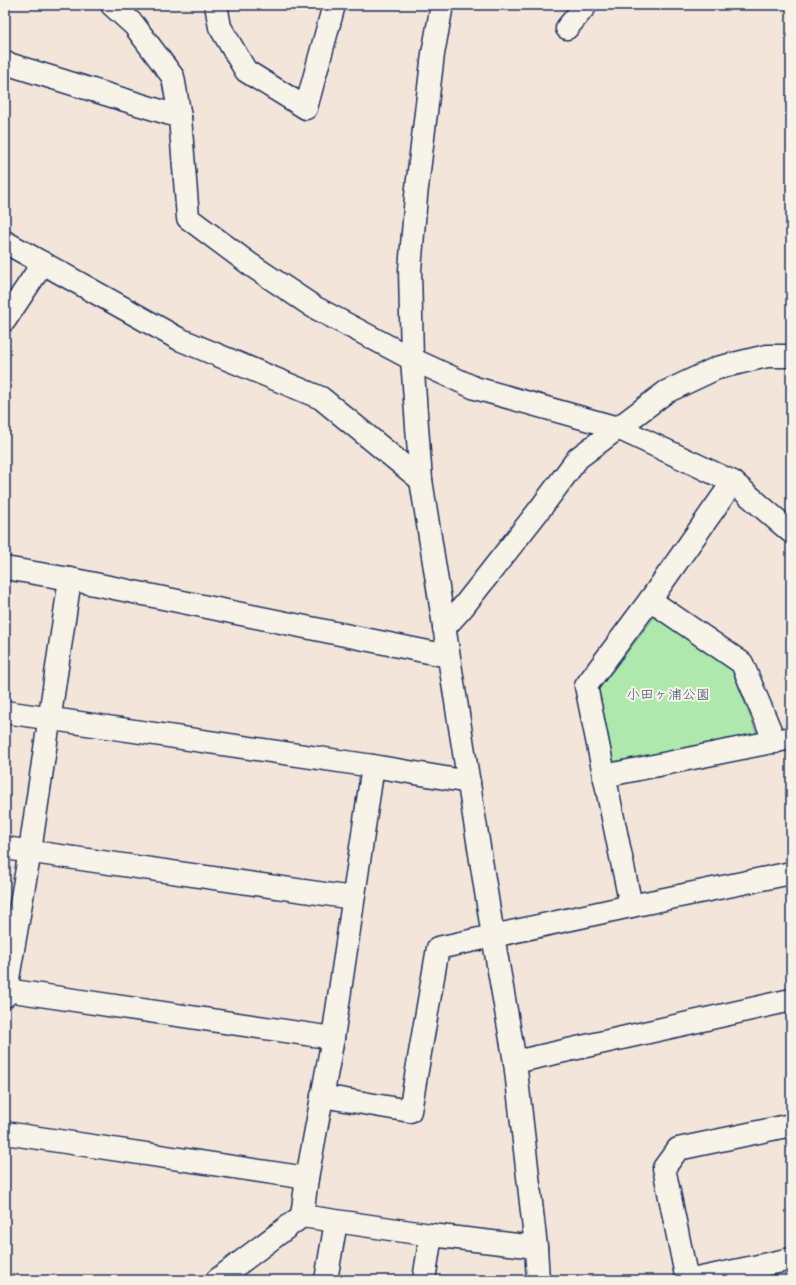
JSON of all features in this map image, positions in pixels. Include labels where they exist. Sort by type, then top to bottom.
[{"type":"street","points":[[112,5],[134,25],[173,77],[180,117],[188,218],[251,265],[314,307],[412,359],[475,388],[618,428],[733,482],[791,532]]},
{"type":"street","points":[[216,5],[220,27],[246,71],[306,108],[334,5]]},
{"type":"street","points":[[442,5],[433,54],[416,196],[410,270],[412,359],[421,480],[493,936],[515,1062],[536,1246],[538,1280]]},
{"type":"street","points":[[567,28],[586,5]]},
{"type":"street","points":[[5,63],[180,117]]},
{"type":"street","points":[[5,242],[179,339],[320,398],[421,480]]},
{"type":"street","points":[[5,320],[43,263]]},
{"type":"street","points":[[444,628],[477,589],[578,458],[666,392],[717,368],[767,356],[791,356]]},
{"type":"street","points":[[631,906],[586,686],[650,600],[733,482]]},
{"type":"street","points":[[5,568],[70,579],[448,656]]},
{"type":"street","points":[[70,579],[30,852],[6,993],[333,1038]]},
{"type":"street","points":[[604,776],[783,740],[742,662],[650,600]]},
{"type":"street","points":[[5,712],[373,766],[469,782]]},
{"type":"street","points":[[217,1280],[302,1216],[307,1178],[333,1038],[373,766]]},
{"type":"street","points":[[5,848],[353,898]]},
{"type":"street","points":[[322,1096],[410,1111],[438,948],[791,873]]},
{"type":"street","points":[[515,1062],[791,1000]]},
{"type":"street","points":[[687,1280],[664,1168],[678,1148],[791,1125]]},
{"type":"street","points":[[5,1133],[307,1178]]},
{"type":"street","points":[[302,1216],[431,1235],[536,1246]]},
{"type":"street","points":[[326,1280],[336,1222]]},
{"type":"street","points":[[424,1280],[431,1235]]},
{"type":"street","points":[[692,1280],[791,1259]]},
{"type":"green space","name":"小田ヶ浦公園","points":[[655,616],[732,670],[757,734],[614,764],[599,689]]}]
